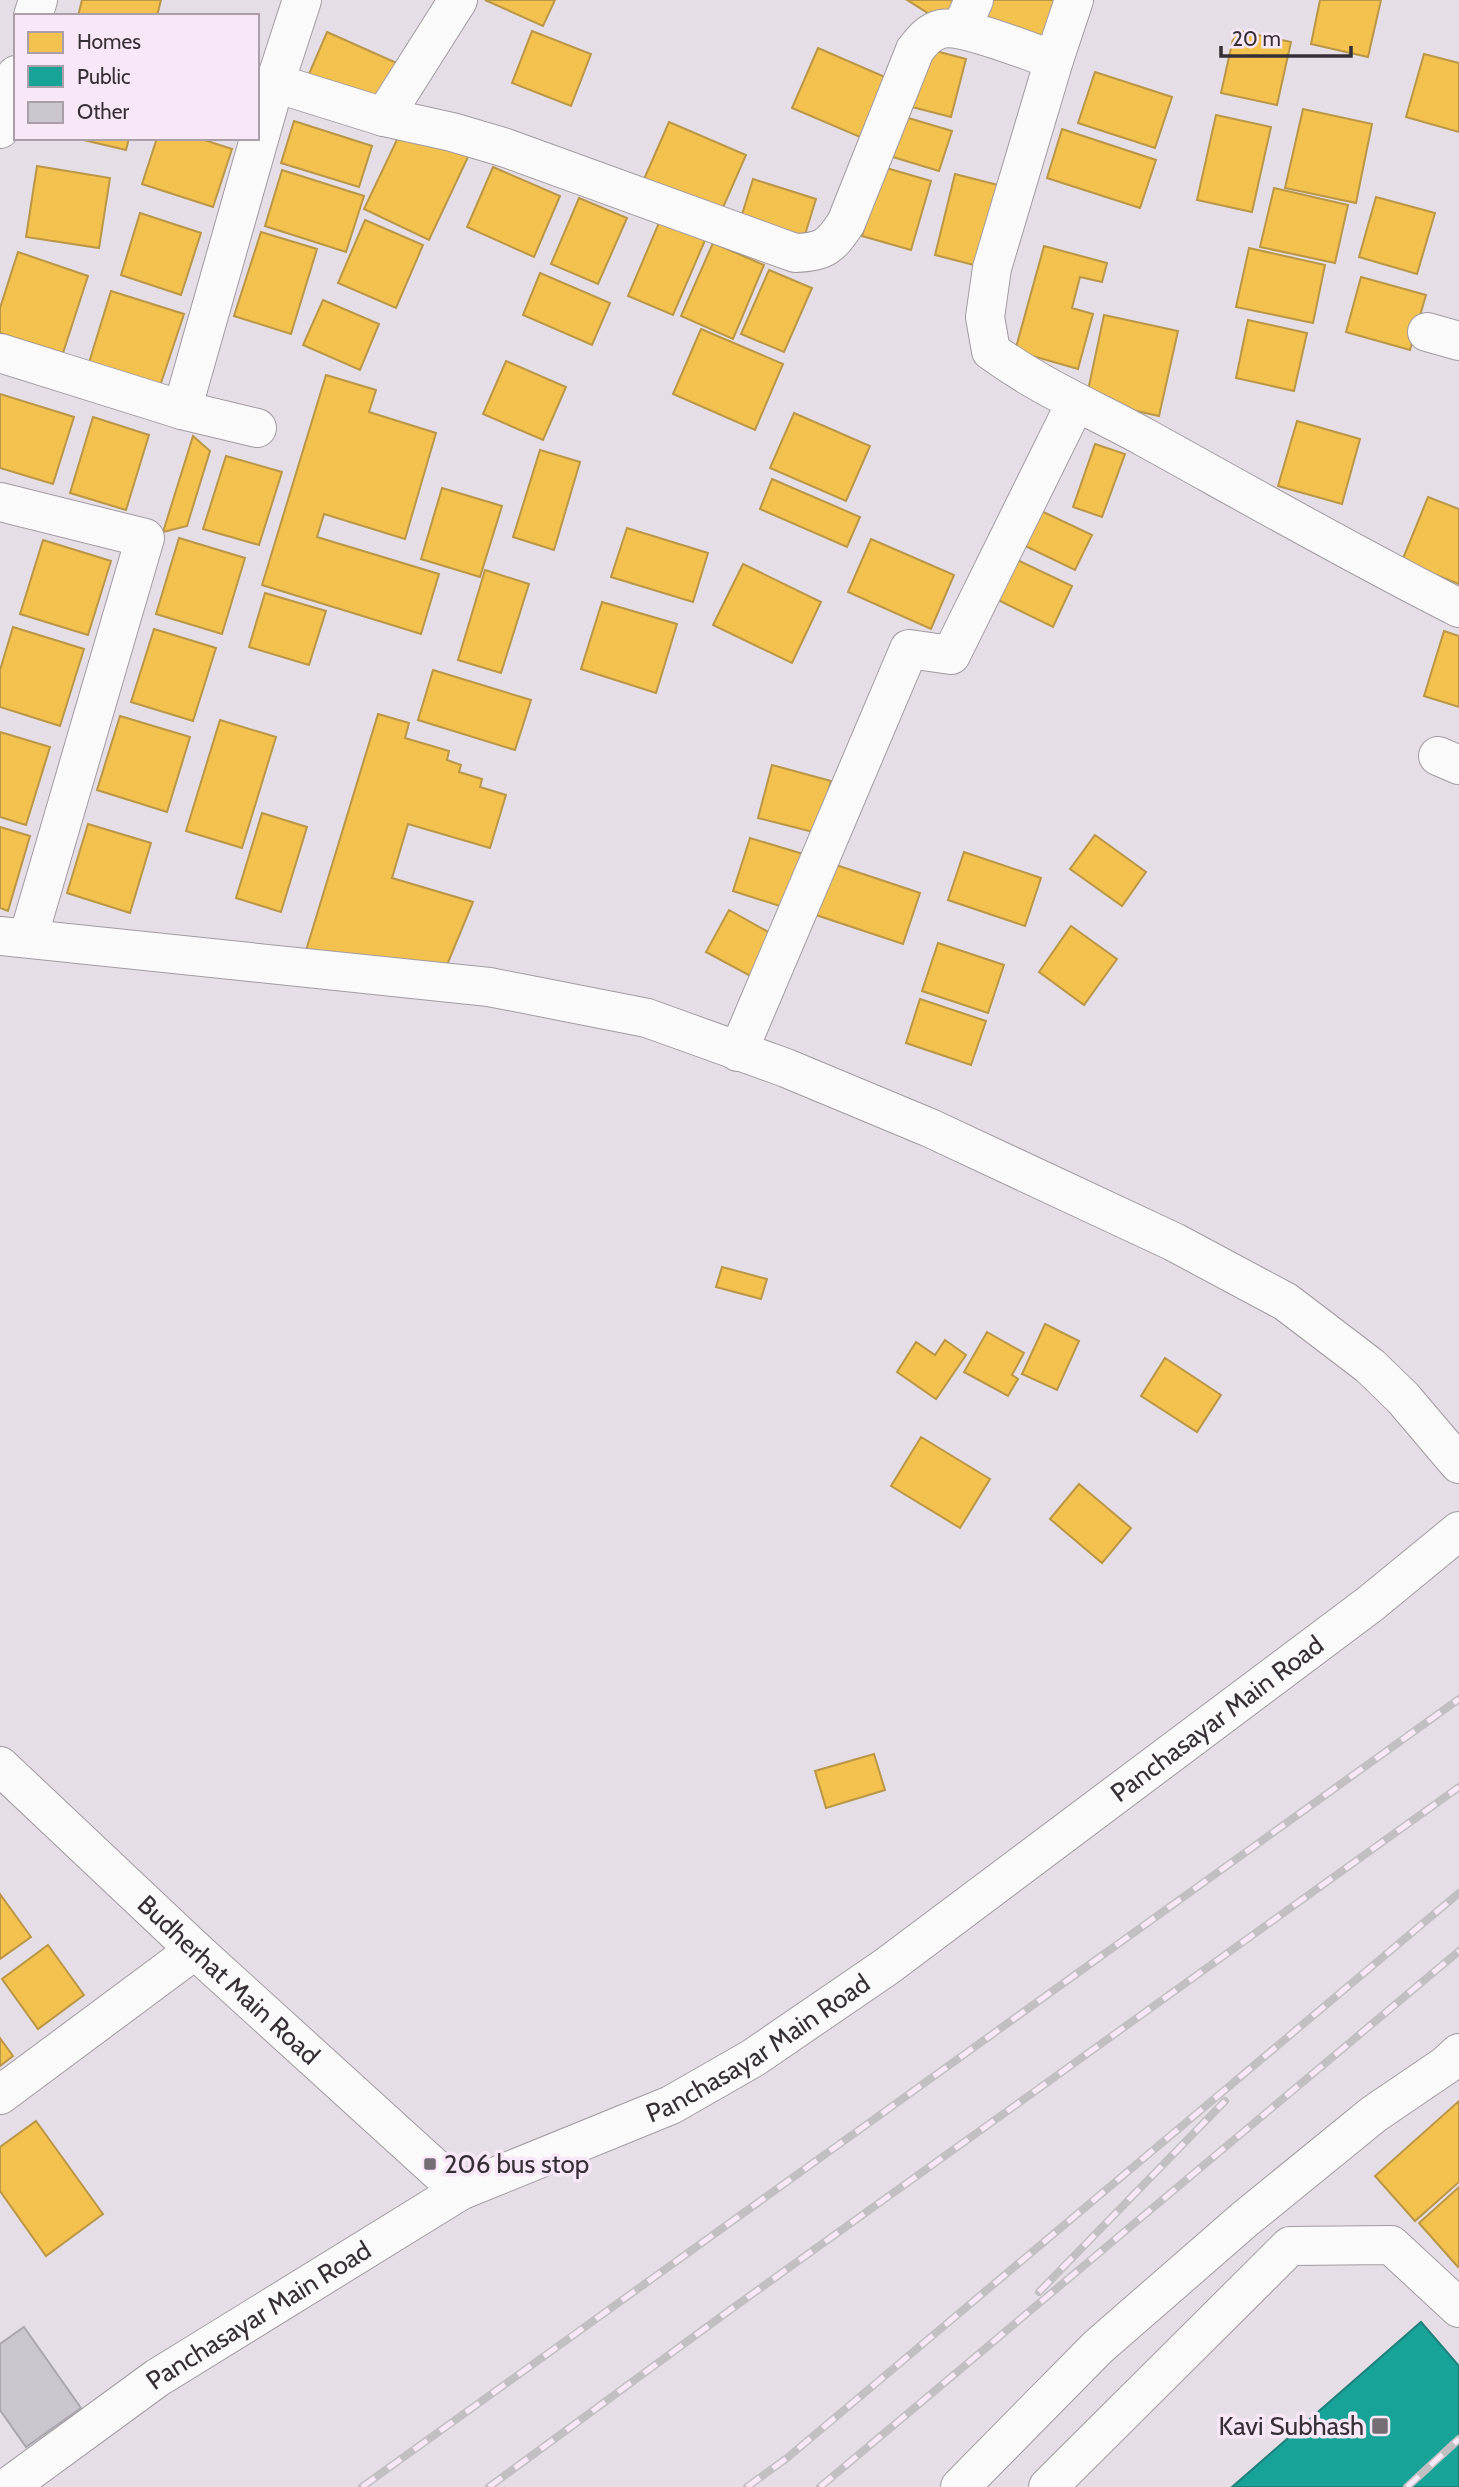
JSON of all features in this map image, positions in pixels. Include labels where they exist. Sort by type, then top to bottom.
[{"type":"street","points":[[259,139],[302,0]]},
{"type":"street","points":[[384,117],[458,0]]},
{"type":"street","points":[[1074,0],[992,268],[985,317],[991,351],[1020,372],[1075,404],[1141,436],[1312,531],[1459,608]]},
{"type":"street","points":[[275,83],[384,117],[452,132],[506,148],[795,253],[817,253],[834,242],[846,223],[915,50],[928,35],[967,15],[1054,60]]},
{"type":"street","points":[[0,129],[14,82]]},
{"type":"street","points":[[182,410],[259,140]]},
{"type":"street","points":[[0,353],[182,410],[257,428]]},
{"type":"street","points":[[738,1052],[909,649],[951,655],[1075,404]]},
{"type":"street","points":[[0,502],[145,538],[14,937],[489,987],[647,1018],[786,1068],[930,1128],[1174,1242],[1286,1302],[1370,1366],[1404,1398],[1459,1464]]},
{"type":"street","name":"Panchasayar Main Road","points":[[8,2487],[157,2378],[460,2191],[671,2105],[753,2058],[886,1967],[1370,1604],[1459,1531]]},
{"type":"street","name":"Budherhat Main Road","points":[[0,1766],[195,1950],[460,2191]]},
{"type":"street","points":[[0,2095],[195,1950]]},
{"type":"street","points":[[960,2487],[1098,2347],[1363,2122],[1446,2065],[1459,2053]]},
{"type":"street","points":[[1048,2487],[1290,2246],[1391,2245],[1459,2308]]},
{"type":"building: Homes","points":[[82,0],[161,0],[158,14],[78,14]]},
{"type":"building: Homes","points":[[485,0],[555,0],[543,26]]},
{"type":"building: Homes","points":[[907,0],[958,0],[944,23]]},
{"type":"building: Homes","points":[[989,0],[1066,0],[1053,48],[981,28]]},
{"type":"building: Homes","points":[[1320,0],[1381,0],[1368,57],[1311,44]]},
{"type":"building: Homes","points":[[1235,30],[1291,42],[1277,105],[1221,93]]},
{"type":"building: Homes","points":[[532,31],[591,54],[571,106],[512,83]]},
{"type":"building: Homes","points":[[327,32],[399,64],[378,112],[306,81]]},
{"type":"building: Homes","points":[[818,48],[885,77],[860,137],[792,108]]},
{"type":"building: Homes","points":[[928,49],[966,59],[951,117],[912,107]]},
{"type":"building: Homes","points":[[1424,54],[1459,63],[1459,132],[1406,117]]},
{"type":"building: Homes","points":[[1095,72],[1172,97],[1155,148],[1078,123]]},
{"type":"building: Homes","points":[[1303,109],[1372,124],[1356,203],[1285,188]]},
{"type":"building: Homes","points":[[1216,115],[1271,127],[1252,212],[1197,200]]},
{"type":"building: Homes","points":[[905,117],[952,131],[939,171],[893,157]]},
{"type":"building: Homes","points":[[294,121],[372,146],[359,187],[281,163]]},
{"type":"building: Homes","points":[[669,122],[746,155],[718,219],[641,186]]},
{"type":"building: Homes","points":[[403,127],[468,157],[429,240],[364,209]]},
{"type":"building: Homes","points":[[1062,129],[1156,160],[1140,208],[1047,178]]},
{"type":"building: Homes","points":[[84,140],[128,140],[126,150]]},
{"type":"building: Homes","points":[[156,140],[204,140],[232,149],[213,207],[142,184]]},
{"type":"building: Homes","points":[[37,166],[110,178],[99,248],[26,237]]},
{"type":"building: Homes","points":[[493,167],[560,196],[534,257],[467,227]]},
{"type":"building: Homes","points":[[883,167],[931,181],[911,250],[862,236]]},
{"type":"building: Homes","points":[[282,170],[364,196],[346,252],[265,226]]},
{"type":"building: Homes","points":[[955,174],[998,185],[978,266],[935,255]]},
{"type":"building: Homes","points":[[753,179],[816,199],[803,241],[740,221]]},
{"type":"building: Homes","points":[[1274,188],[1348,205],[1335,263],[1260,247]]},
{"type":"building: Homes","points":[[1376,197],[1435,213],[1417,274],[1359,257]]},
{"type":"building: Homes","points":[[579,198],[627,218],[598,284],[551,264]]},
{"type":"building: Homes","points":[[140,213],[201,233],[181,295],[121,275]]},
{"type":"building: Homes","points":[[661,218],[706,238],[673,315],[628,296]]},
{"type":"building: Homes","points":[[365,220],[423,245],[396,308],[338,283]]},
{"type":"building: Homes","points":[[261,232],[317,249],[291,334],[234,316]]},
{"type":"building: Homes","points":[[713,243],[764,265],[733,339],[681,316]]},
{"type":"building: Homes","points":[[1044,246],[1107,263],[1102,282],[1080,277],[1072,308],[1093,314],[1078,369],[1015,351]]},
{"type":"building: Homes","points":[[1249,248],[1325,265],[1313,323],[1236,307]]},
{"type":"building: Homes","points":[[18,252],[88,276],[63,353],[0,333],[0,308]]},
{"type":"building: Homes","points":[[769,270],[812,288],[784,352],[741,334]]},
{"type":"building: Homes","points":[[540,273],[610,303],[592,345],[523,315]]},
{"type":"building: Homes","points":[[1361,277],[1426,295],[1410,350],[1346,332]]},
{"type":"building: Homes","points":[[111,291],[184,314],[158,392],[87,369]]},
{"type":"building: Homes","points":[[323,300],[379,324],[360,370],[303,345]]},
{"type":"building: Homes","points":[[1104,315],[1178,331],[1159,416],[1086,400]]},
{"type":"building: Homes","points":[[1248,320],[1307,333],[1294,391],[1236,378]]},
{"type":"building: Homes","points":[[701,329],[783,364],[755,430],[673,394]]},
{"type":"building: Homes","points":[[506,361],[566,387],[543,440],[483,414]]},
{"type":"building: Homes","points":[[326,375],[376,390],[369,412],[436,433],[405,539],[324,514],[317,537],[439,574],[421,634],[262,585]]},
{"type":"building: Homes","points":[[0,394],[74,417],[53,484],[0,468]]},
{"type":"building: Homes","points":[[794,413],[870,446],[846,501],[770,468]]},
{"type":"building: Homes","points":[[93,417],[149,435],[126,510],[70,493]]},
{"type":"building: Homes","points":[[1297,421],[1360,439],[1342,504],[1278,486]]},
{"type":"building: Homes","points":[[193,436],[210,451],[187,526],[163,532]]},
{"type":"building: Homes","points":[[1095,444],[1125,454],[1102,517],[1073,507]]},
{"type":"building: Homes","points":[[540,450],[580,462],[554,550],[513,537]]},
{"type":"building: Homes","points":[[226,456],[282,472],[259,545],[203,529]]},
{"type":"building: Homes","points":[[772,479],[860,517],[847,547],[760,509]]},
{"type":"building: Homes","points":[[442,488],[502,506],[480,577],[421,559]]},
{"type":"building: Homes","points":[[1428,497],[1459,509],[1459,584],[1402,561]]},
{"type":"building: Homes","points":[[1035,508],[1092,535],[1075,570],[1019,543]]},
{"type":"building: Homes","points":[[627,528],[708,553],[693,602],[611,577]]},
{"type":"building: Homes","points":[[179,538],[245,558],[222,634],[156,614]]},
{"type":"building: Homes","points":[[871,539],[954,575],[931,629],[848,592]]},
{"type":"building: Homes","points":[[43,540],[111,561],[88,635],[20,614]]},
{"type":"building: Homes","points":[[1013,558],[1072,586],[1053,627],[994,598]]},
{"type":"building: Homes","points":[[743,564],[821,602],[792,663],[713,625]]},
{"type":"building: Homes","points":[[485,570],[529,584],[501,673],[458,660]]},
{"type":"building: Homes","points":[[265,593],[326,611],[309,665],[249,647]]},
{"type":"building: Homes","points":[[602,602],[677,624],[656,693],[581,669]]},
{"type":"building: Homes","points":[[13,627],[84,649],[60,726],[0,707],[0,670]]},
{"type":"building: Homes","points":[[154,629],[216,648],[193,721],[131,702]]},
{"type":"building: Homes","points":[[1444,631],[1459,636],[1459,707],[1424,696]]},
{"type":"building: Homes","points":[[433,670],[531,700],[515,750],[418,720]]},
{"type":"building: Homes","points":[[378,714],[409,723],[405,738],[449,751],[447,760],[461,765],[459,772],[482,779],[480,787],[506,795],[490,848],[408,824],[392,878],[473,902],[447,965],[304,957]]},
{"type":"building: Homes","points":[[120,716],[190,737],[167,812],[97,790]]},
{"type":"building: Homes","points":[[220,720],[276,737],[242,848],[186,831]]},
{"type":"building: Homes","points":[[0,732],[50,747],[26,825],[0,817]]},
{"type":"building: Homes","points":[[772,765],[831,781],[817,833],[758,818]]},
{"type":"building: Homes","points":[[262,813],[307,827],[281,912],[236,898]]},
{"type":"building: Homes","points":[[88,824],[151,843],[130,913],[67,893]]},
{"type":"building: Homes","points":[[0,827],[30,836],[8,911],[0,908]]},
{"type":"building: Homes","points":[[1095,835],[1146,872],[1122,906],[1070,869]]},
{"type":"building: Homes","points":[[750,838],[803,854],[786,908],[733,891]]},
{"type":"building: Homes","points":[[964,852],[1041,878],[1025,926],[948,900]]},
{"type":"building: Homes","points":[[830,863],[920,893],[903,944],[813,914]]},
{"type":"building: Homes","points":[[729,910],[779,938],[756,979],[706,952]]},
{"type":"building: Homes","points":[[1071,926],[1117,959],[1084,1005],[1039,972]]},
{"type":"building: Homes","points":[[938,943],[1004,965],[988,1013],[922,991]]},
{"type":"building: Homes","points":[[920,999],[986,1021],[971,1065],[906,1043]]},
{"type":"building: Homes","points":[[722,1267],[767,1279],[761,1299],[716,1287]]},
{"type":"building: Homes","points":[[1045,1324],[1079,1341],[1057,1390],[1022,1374]]},
{"type":"building: Homes","points":[[987,1332],[1024,1353],[1012,1375],[1018,1379],[1008,1396],[964,1372]]},
{"type":"building: Homes","points":[[945,1340],[966,1355],[936,1399],[897,1372],[916,1342],[935,1355]]},
{"type":"building: Homes","points":[[1165,1358],[1221,1395],[1197,1432],[1141,1396]]},
{"type":"building: Homes","points":[[921,1437],[990,1479],[960,1528],[891,1486]]},
{"type":"building: Homes","points":[[1079,1484],[1131,1528],[1102,1563],[1050,1519]]},
{"type":"building: Homes","points":[[874,1754],[885,1790],[826,1808],[815,1771]]},
{"type":"building: Homes","points":[[0,1894],[31,1937],[0,1959]]},
{"type":"building: Homes","points":[[48,1945],[84,1995],[38,2029],[2,1979]]},
{"type":"building: Homes","points":[[0,2038],[13,2056],[0,2066]]},
{"type":"building: Homes","points":[[1459,2101],[1459,2182],[1415,2221],[1375,2176]]},
{"type":"building: Homes","points":[[36,2121],[103,2214],[46,2256],[0,2191],[0,2147]]},
{"type":"building: Homes","points":[[1459,2187],[1459,2266],[1458,2267],[1419,2223]]},
{"type":"building: Public","name":"Kavi Subhash","points":[[1421,2322],[1459,2366],[1459,2487],[1232,2487]]},
{"type":"building: Other","points":[[24,2327],[81,2408],[26,2447],[0,2410],[0,2344]]},
{"type":"railway","points":[[362,2487],[1459,1699]]},
{"type":"railway","points":[[489,2487],[730,2310],[1459,1787]]},
{"type":"railway","points":[[747,2487],[787,2458],[1459,1893]]},
{"type":"railway","points":[[820,2487],[1459,1951]]},
{"type":"railway","points":[[1039,2292],[1225,2101]]},
{"type":"railway","points":[[1407,2487],[1459,2439]]},
{"type":"place","name":"206 bus stop","points":[[430,2164]]},
{"type":"place","name":"Kavi Subhash","points":[[1380,2426]]}]
